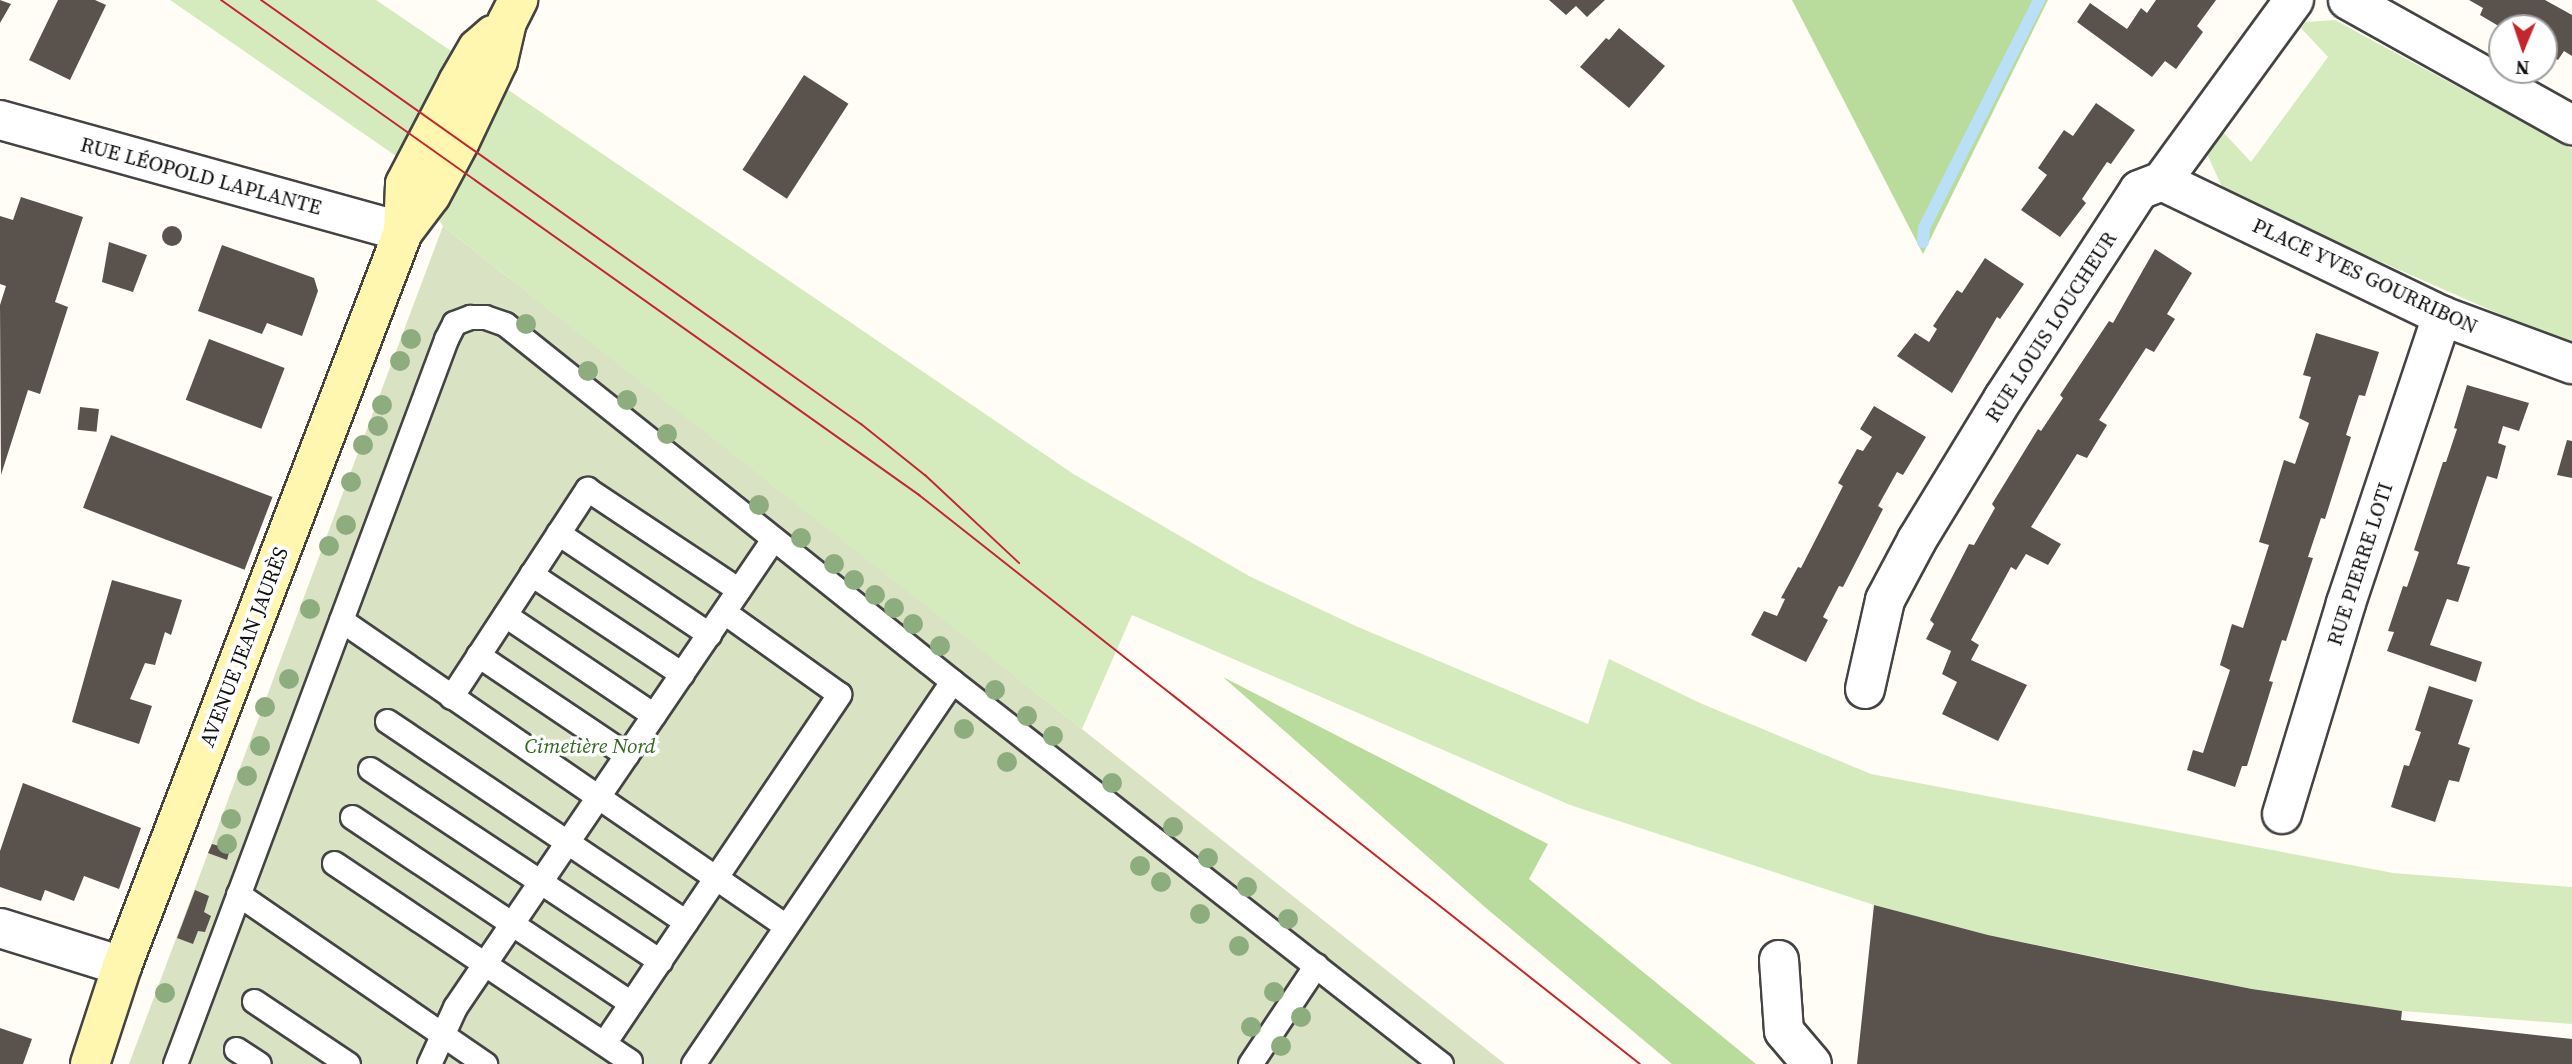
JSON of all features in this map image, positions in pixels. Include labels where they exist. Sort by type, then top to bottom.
[{"type":"street","name":"RUE LOUIS LOUCHEUR","points":[[1865,689],[1885,600],[1917,540],[2003,399],[2139,190],[2162,181],[2294,0]]},
{"type":"street","points":[[2348,0],[2572,125]]},
{"type":"street","name":"AVENUE JEAN JAURÈS","points":[[90,1064],[122,966],[403,232],[405,184],[478,48],[513,11]]},
{"type":"street","name":"RUE LÉOPOLD LAPLANTE","points":[[0,120],[403,232]]},
{"type":"street","name":"PLACE YVES GOURRIBON","points":[[2162,181],[2442,316],[2572,364]]},
{"type":"street","name":"RUE PIERRE LOTI","points":[[2282,814],[2346,603],[2442,316]]},
{"type":"street","points":[[0,928],[122,966]]},
{"type":"street","points":[[1779,960],[1784,1031],[1812,1064]]},
{"type":"lane","points":[[175,1064],[446,339],[454,323],[470,317],[485,317],[505,324],[1434,1061]]},
{"type":"lane","points":[[451,697],[587,489],[739,590]]},
{"type":"lane","points":[[558,533],[709,634]]},
{"type":"lane","points":[[429,1064],[455,1007],[773,539]]},
{"type":"lane","points":[[531,574],[681,674]]},
{"type":"lane","points":[[604,1043],[839,694],[724,612]]},
{"type":"lane","points":[[505,615],[654,715]]},
{"type":"lane","points":[[341,620],[597,799],[786,926]]},
{"type":"lane","points":[[478,655],[627,755]]},
{"type":"lane","points":[[693,1064],[952,681]]},
{"type":"lane","points":[[387,721],[686,922]]},
{"type":"lane","points":[[370,769],[660,961]]},
{"type":"lane","points":[[352,817],[631,1003]]},
{"type":"lane","points":[[334,863],[630,1060]]},
{"type":"lane","points":[[239,894],[485,1064]]},
{"type":"lane","points":[[1250,1064],[1316,965]]},
{"type":"lane","points":[[254,1001],[348,1064]]},
{"type":"lane","points":[[236,1049],[259,1064]]},
{"type":"green space","points":[[170,0],[376,0],[1075,475],[1249,576],[1358,627],[1588,724],[1609,659],[1700,703],[1871,774],[2393,873],[2572,887],[2572,1024],[2402,1011],[2252,989],[1988,935],[1874,905],[1570,805],[1132,615],[1082,729],[443,226],[396,156]]},
{"type":"green space","points":[[1792,0],[2048,0],[1923,254]]},
{"type":"green space","points":[[2335,20],[2572,149],[2572,346],[2225,193],[2206,152],[2224,133],[2251,162],[2328,57],[2301,28],[2306,22]]},
{"type":"green space","name":"Cimetière Nord","points":[[443,226],[957,630],[1505,1064],[129,1064]]},
{"type":"green space","points":[[1223,677],[1548,844],[1529,879],[1756,1064],[1672,1064],[1486,908]]},
{"type":"building","points":[[0,0],[11,4],[0,23]]},
{"type":"building","points":[[58,0],[95,0],[106,5],[70,80],[29,60]]},
{"type":"building","points":[[1549,0],[1605,0],[1587,17],[1576,6],[1566,15]]},
{"type":"building","points":[[2156,0],[2216,0],[2197,26],[2203,32],[2176,69],[2165,61],[2152,77],[2077,22],[2090,3],[2127,29],[2141,8],[2147,13]]},
{"type":"building","points":[[2469,0],[2545,0],[2572,15],[2572,56],[2564,51],[2558,60],[2558,14],[2488,14],[2488,20],[2480,15],[2483,8]]},
{"type":"building","points":[[1619,28],[1665,66],[1629,108],[1580,67],[1606,38],[1609,40]]},
{"type":"building","points":[[804,75],[848,104],[787,199],[742,170]]},
{"type":"building","points":[[2096,103],[2135,130],[2111,164],[2107,162],[2082,199],[2086,203],[2060,237],[2021,210],[2047,175],[2038,168],[2064,130],[2073,136]]},
{"type":"building","points":[[21,197],[83,217],[55,302],[68,307],[40,394],[28,390],[1,475],[0,305],[6,286],[0,284],[0,216],[13,220]]},
{"type":"building","points":[[172,226],[179,229],[182,236],[179,243],[172,246],[165,243],[162,236],[165,229]]},
{"type":"building","points":[[109,242],[147,255],[133,292],[102,282]]},
{"type":"building","points":[[222,245],[314,278],[318,291],[302,336],[267,323],[262,334],[198,311]]},
{"type":"building","points":[[2155,249],[2192,273],[2167,314],[2175,319],[2154,352],[2146,348],[2099,420],[2107,425],[2087,458],[2077,454],[2031,527],[2061,544],[2048,565],[2026,554],[2016,570],[2011,567],[1971,640],[1979,645],[1971,660],[2027,685],[1998,741],[1942,714],[1957,682],[1942,674],[1951,651],[1926,639],[1934,624],[1930,620],[1969,544],[1974,545],[1995,508],[1992,504],[2038,429],[2041,431],[2063,398],[2060,395],[2109,321],[2113,323]]},
{"type":"building","points":[[1985,258],[2024,284],[2000,319],[1997,317],[1952,393],[1897,356],[1915,333],[1929,342],[1937,329],[1933,326],[1957,290],[1962,293]]},
{"type":"building","points":[[2316,333],[2379,352],[2365,396],[2359,395],[2346,435],[2351,437],[2325,519],[2321,518],[2308,557],[2313,558],[2286,641],[2282,640],[2269,681],[2273,682],[2247,766],[2242,766],[2235,787],[2187,770],[2193,750],[2203,753],[2230,670],[2220,665],[2232,624],[2243,628],[2269,545],[2259,542],[2284,460],[2295,464],[2309,423],[2299,418],[2311,377],[2303,375]]},
{"type":"building","points":[[209,339],[285,368],[261,429],[186,400]]},
{"type":"building","points":[[2467,385],[2529,403],[2519,431],[2503,426],[2498,443],[2506,446],[2497,479],[2487,476],[2457,564],[2470,567],[2458,602],[2447,599],[2430,645],[2482,662],[2476,682],[2387,651],[2394,632],[2388,631],[2403,586],[2407,587],[2419,552],[2414,550],[2443,462],[2446,462],[2457,429],[2454,428]]},
{"type":"building","points":[[1874,406],[1926,437],[1903,475],[1897,472],[1878,506],[1883,509],[1843,587],[1839,586],[1823,617],[1828,620],[1806,662],[1751,635],[1764,611],[1777,616],[1785,599],[1781,598],[1798,567],[1801,568],[1843,486],[1838,483],[1857,449],[1863,451],[1872,437],[1860,429]]},
{"type":"building","points":[[80,407],[99,409],[96,432],[78,430]]},
{"type":"building","points":[[111,435],[273,497],[245,570],[83,508]]},
{"type":"building","points":[[2567,440],[2572,441],[2572,478],[2557,475]]},
{"type":"building","points":[[112,580],[182,600],[171,635],[165,632],[155,665],[145,663],[130,699],[152,706],[139,744],[72,722]]},
{"type":"building","points":[[2429,686],[2473,700],[2458,744],[2470,748],[2459,782],[2449,780],[2435,822],[2391,807],[2404,765],[2409,766],[2421,732],[2415,730]]},
{"type":"building","points":[[23,783],[141,828],[119,889],[84,876],[74,901],[45,890],[41,901],[0,887],[0,851]]},
{"type":"building","points":[[212,844],[230,849],[227,860],[208,853]]},
{"type":"building","points":[[195,890],[209,896],[204,912],[211,916],[205,932],[198,931],[193,944],[177,938]]},
{"type":"building","points":[[1874,905],[1988,935],[2136,966],[2252,989],[2402,1011],[2401,1020],[2572,1039],[2572,1064],[1857,1064]]},
{"type":"building","points":[[0,1028],[32,1039],[23,1064],[0,1064]]},
{"type":"waterway","points":[[1923,242],[1924,228],[2039,0]]},
{"type":"tram line","points":[[221,0],[919,495],[1640,1064]]},
{"type":"tram line","points":[[261,0],[861,424],[925,475],[1019,563]]}]
